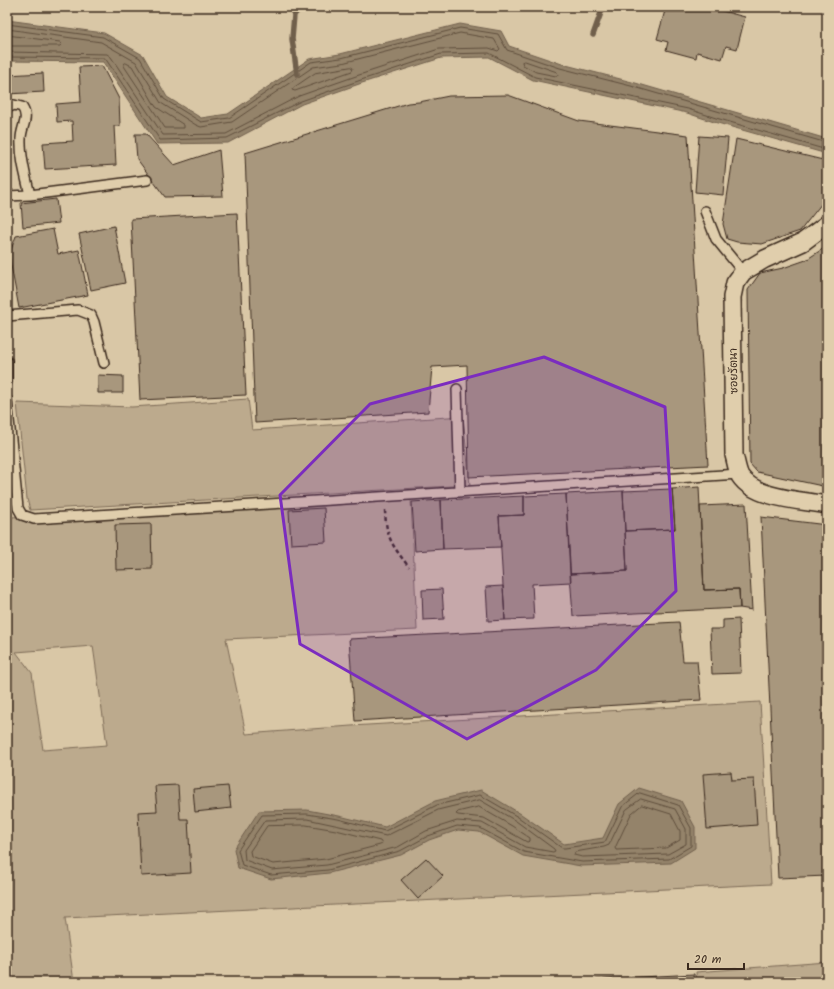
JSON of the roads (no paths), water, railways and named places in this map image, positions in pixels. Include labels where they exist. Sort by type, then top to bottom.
[{"type":"street","points":[[743,272],[765,259],[803,242],[827,224]]},
{"type":"street","name":"ซอยรัตนา","points":[[739,474],[734,455],[732,297],[735,283],[743,272]]},
{"type":"street","points":[[739,474],[747,484],[765,494],[827,505]]},
{"type":"lane","points":[[7,108],[14,105],[22,107],[26,113],[26,121],[21,137],[21,148],[30,195]]},
{"type":"lane","points":[[7,196],[30,195],[148,180]]},
{"type":"lane","points":[[705,211],[716,239],[743,272]]},
{"type":"lane","points":[[7,316],[78,310],[91,315],[104,363]]},
{"type":"lane","points":[[7,361],[7,381]]},
{"type":"lane","points":[[457,389],[460,492]]},
{"type":"lane","points":[[7,400],[18,508],[22,515],[34,519],[739,474]]},
{"type":"water","points":[[7,20],[104,33],[143,55],[167,97],[201,118],[228,114],[309,59],[340,54],[460,24],[501,31],[509,46],[562,64],[632,82],[827,139],[827,154],[687,113],[533,80],[489,57],[441,58],[362,83],[302,104],[228,143],[157,144],[103,62],[7,61]]},
{"type":"water","points":[[639,788],[681,801],[695,827],[695,848],[671,863],[581,866],[523,856],[479,832],[458,830],[429,840],[401,855],[329,873],[271,879],[238,868],[234,849],[259,811],[307,810],[385,827],[435,801],[481,790],[521,814],[564,844],[603,838],[619,804]]},
{"type":"waterway","points":[[297,74],[292,39],[294,15],[301,7]]},
{"type":"waterway","points":[[593,35],[603,7]]}]
